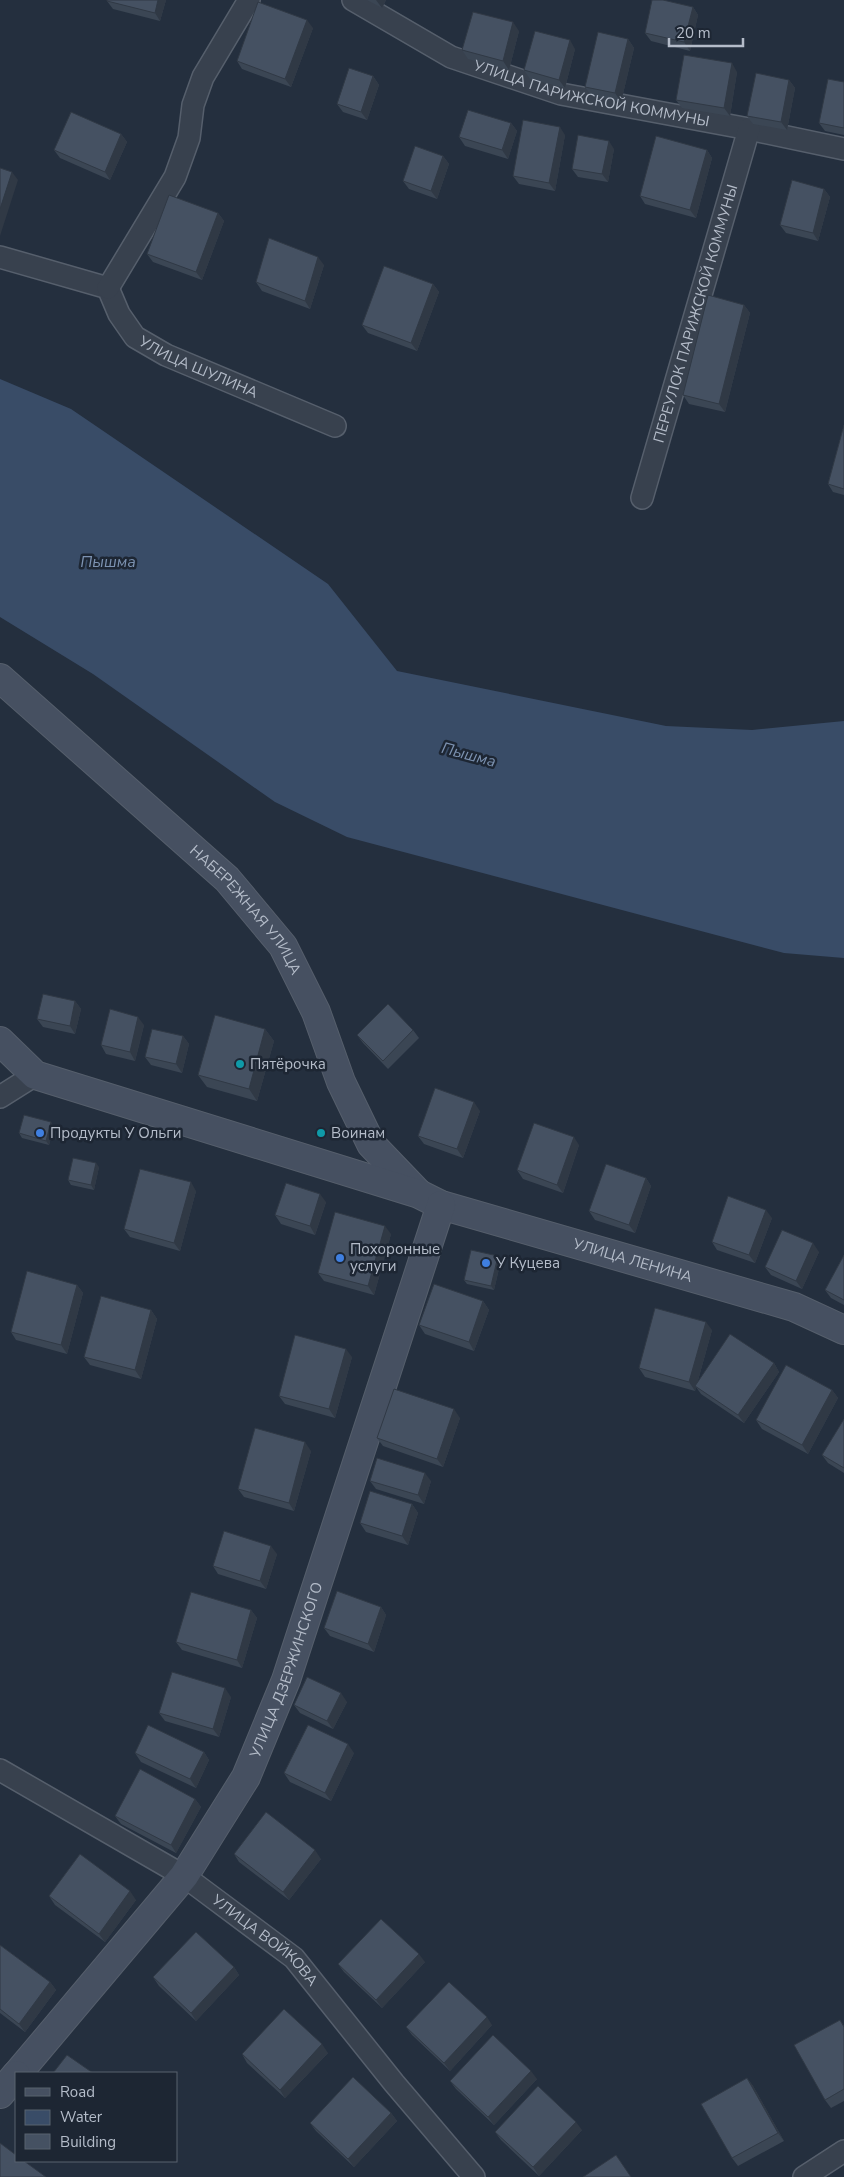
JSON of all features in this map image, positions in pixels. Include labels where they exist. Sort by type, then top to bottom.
[{"type":"main road","name":"НАБЕРЕЖНАЯ УЛИЦА","points":[[0,678],[227,879],[284,946],[316,1012],[341,1082],[371,1144],[430,1199]]},
{"type":"main road","points":[[0,1041],[35,1075]]},
{"type":"main road","name":"УЛИЦА ЛЕНИНА","points":[[35,1075],[430,1199],[794,1307],[844,1330]]},
{"type":"main road","name":"УЛИЦА ДЗЕРЖИНСКОГО","points":[[19,2072],[184,1876],[246,1777],[286,1680],[430,1199]]},
{"type":"main road","name":"УЛИЦА ДЗЕРЖИНСКОГО","points":[[0,2094],[15,2076]]},
{"type":"street","points":[[0,257],[108,288],[175,177],[189,138],[193,106],[203,77],[249,0]]},
{"type":"street","name":"УЛИЦА ПАРИЖСКОЙ КОММУНЫ","points":[[353,0],[451,57],[561,94],[749,129],[844,149]]},
{"type":"street","name":"ПЕРЕУЛОК ПАРИЖСКОЙ КОММУНЫ","points":[[642,498],[749,129]]},
{"type":"street","name":"УЛИЦА ШУЛИНА","points":[[108,288],[118,314],[135,336],[166,355],[335,426]]},
{"type":"street","points":[[0,1096],[35,1075]]},
{"type":"street","name":"УЛИЦА ВОЙКОВА","points":[[0,1770],[184,1876],[294,1958],[474,2177]]},
{"type":"street","points":[[804,2177],[844,2151]]},
{"type":"water","name":"Пышма","points":[[0,379],[71,409],[328,584],[397,671],[666,726],[752,730],[844,721],[844,958],[784,953],[347,837],[275,802],[93,674],[0,617]]},
{"type":"building","points":[[107,0],[158,0],[155,13]]},
{"type":"building","points":[[652,0],[663,0],[693,7],[684,42],[645,33]]},
{"type":"building","points":[[258,2],[307,20],[285,79],[237,61]]},
{"type":"building","points":[[473,12],[513,22],[503,61],[462,50]]},
{"type":"building","points":[[535,31],[570,40],[559,80],[524,70]]},
{"type":"building","points":[[598,32],[628,39],[615,93],[585,87]]},
{"type":"building","points":[[684,55],[732,63],[724,108],[676,100]]},
{"type":"building","points":[[349,68],[373,76],[361,112],[337,104]]},
{"type":"building","points":[[756,73],[789,80],[781,122],[747,116]]},
{"type":"building","points":[[828,79],[844,82],[844,128],[819,123]]},
{"type":"building","points":[[468,110],[511,123],[502,150],[459,137]]},
{"type":"building","points":[[71,112],[121,134],[105,172],[54,150]]},
{"type":"building","points":[[523,120],[560,127],[549,183],[513,176]]},
{"type":"building","points":[[578,135],[609,141],[602,174],[572,169]]},
{"type":"building","points":[[656,136],[707,150],[690,210],[640,196]]},
{"type":"building","points":[[415,146],[443,156],[431,191],[403,181]]},
{"type":"building","points":[[0,168],[12,172],[0,209]]},
{"type":"building","points":[[792,180],[824,189],[813,233],[780,225]]},
{"type":"building","points":[[169,195],[218,213],[196,272],[147,254]]},
{"type":"building","points":[[269,238],[318,257],[305,301],[256,282]]},
{"type":"building","points":[[384,266],[433,284],[411,343],[362,325]]},
{"type":"building","points":[[708,295],[744,305],[719,404],[683,395]]},
{"type":"building","points":[[844,425],[844,489],[828,484]]},
{"type":"building","points":[[43,994],[75,1001],[70,1026],[37,1019]]},
{"type":"building","points":[[388,1004],[413,1030],[383,1061],[357,1035]]},
{"type":"building","points":[[110,1009],[138,1017],[130,1052],[101,1045]]},
{"type":"building","name":"Пятёрочка","points":[[215,1015],[265,1029],[249,1089],[198,1075]]},
{"type":"building","points":[[152,1029],[183,1036],[176,1064],[145,1057]]},
{"type":"building","points":[[435,1088],[474,1102],[457,1149],[418,1136]]},
{"type":"building","points":[[24,1115],[51,1122],[46,1141],[19,1133]]},
{"type":"building","points":[[534,1123],[574,1137],[557,1185],[517,1170]]},
{"type":"building","points":[[73,1158],[96,1163],[91,1185],[68,1180]]},
{"type":"building","points":[[606,1164],[646,1178],[629,1225],[589,1211]]},
{"type":"building","points":[[140,1169],[191,1182],[174,1243],[124,1229]]},
{"type":"building","points":[[286,1183],[320,1194],[310,1226],[275,1215]]},
{"type":"building","points":[[728,1196],[766,1210],[749,1255],[712,1242]]},
{"type":"building","points":[[335,1212],[385,1226],[368,1286],[318,1273]]},
{"type":"building","points":[[782,1230],[813,1243],[796,1281],[765,1267]]},
{"type":"building","points":[[471,1250],[498,1256],[491,1286],[464,1280]]},
{"type":"building","points":[[844,1255],[844,1300],[825,1290]]},
{"type":"building","points":[[27,1271],[77,1285],[61,1345],[11,1332]]},
{"type":"building","points":[[434,1284],[483,1301],[469,1342],[419,1325]]},
{"type":"building","points":[[101,1296],[151,1310],[135,1370],[84,1357]]},
{"type":"building","points":[[655,1308],[706,1322],[689,1382],[639,1368]]},
{"type":"building","points":[[730,1334],[774,1363],[738,1415],[695,1386]]},
{"type":"building","points":[[295,1335],[346,1349],[329,1409],[279,1396]]},
{"type":"building","points":[[786,1365],[832,1390],[802,1445],[756,1420]]},
{"type":"building","points":[[394,1389],[454,1409],[437,1459],[377,1438]]},
{"type":"building","points":[[844,1419],[844,1468],[822,1455]]},
{"type":"building","points":[[255,1428],[305,1442],[289,1503],[238,1489]]},
{"type":"building","points":[[377,1458],[425,1473],[418,1495],[370,1481]]},
{"type":"building","points":[[370,1491],[412,1504],[402,1536],[360,1523]]},
{"type":"building","points":[[224,1531],[271,1546],[260,1581],[213,1566]]},
{"type":"building","points":[[337,1591],[381,1607],[368,1644],[324,1628]]},
{"type":"building","points":[[191,1592],[251,1610],[237,1660],[176,1642]]},
{"type":"building","points":[[172,1672],[225,1688],[213,1729],[159,1713]]},
{"type":"building","points":[[307,1677],[341,1693],[327,1721],[294,1705]]},
{"type":"building","points":[[148,1725],[204,1752],[190,1779],[135,1753]]},
{"type":"building","points":[[308,1725],[348,1744],[325,1793],[284,1773]]},
{"type":"building","points":[[140,1769],[195,1799],[171,1845],[115,1816]]},
{"type":"building","points":[[266,1812],[315,1850],[283,1892],[234,1854]]},
{"type":"building","points":[[80,1854],[130,1891],[99,1934],[49,1896]]},
{"type":"building","points":[[381,1919],[419,1954],[376,2000],[338,1964]]},
{"type":"building","points":[[196,1932],[234,1967],[191,2013],[153,1977]]},
{"type":"building","points":[[0,1945],[50,1982],[19,2024],[0,2009]]},
{"type":"building","points":[[449,1982],[487,2017],[444,2063],[406,2027]]},
{"type":"building","points":[[284,2009],[322,2044],[280,2090],[242,2054]]},
{"type":"building","points":[[840,2020],[844,2027],[844,2089],[825,2100],[794,2045]]},
{"type":"building","points":[[493,2035],[531,2071],[488,2117],[450,2081]]},
{"type":"building","points":[[67,2055],[92,2072],[54,2072]]},
{"type":"building","points":[[353,2077],[391,2113],[348,2159],[310,2123]]},
{"type":"building","points":[[747,2078],[778,2133],[732,2158],[701,2104]]},
{"type":"building","points":[[538,2086],[576,2122],[533,2167],[495,2132]]},
{"type":"building","points":[[0,2143],[15,2154],[15,2162],[25,2162],[46,2177],[0,2177]]},
{"type":"building","points":[[616,2155],[631,2177],[583,2177]]},
{"type":"place","name":"Пятёрочка","points":[[240,1064]]},
{"type":"place","name":"Продукты У Ольги","points":[[40,1133]]},
{"type":"place","name":"Воинам","points":[[321,1133]]},
{"type":"place","name":"Похоронные услуги","points":[[340,1258]]},
{"type":"place","name":"У Куцева","points":[[486,1263]]}]
